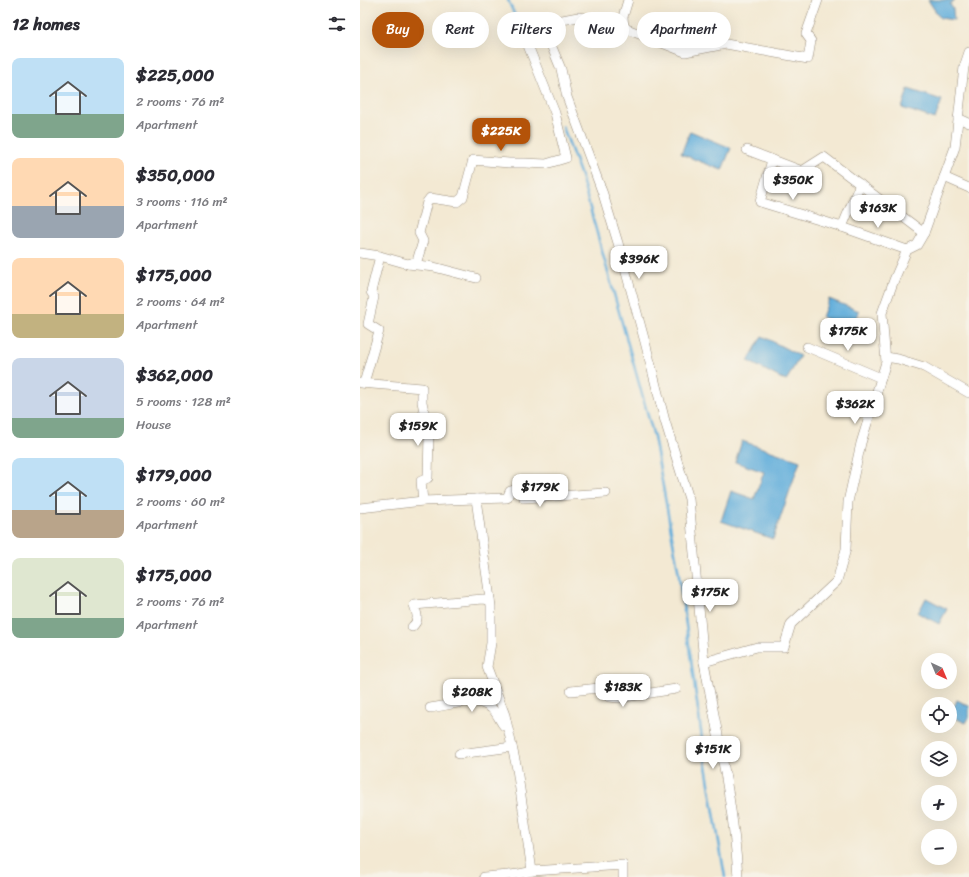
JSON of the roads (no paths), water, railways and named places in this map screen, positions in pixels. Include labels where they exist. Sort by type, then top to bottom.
[{"type":"street","points":[[624,12],[628,0]]},
{"type":"street","points":[[629,29],[686,52],[726,44],[808,59],[812,41],[806,34],[818,0]]},
{"type":"street","points":[[574,18],[552,22],[544,28],[561,69],[567,97],[603,194],[645,342],[665,421],[689,498],[704,662],[737,850],[738,877]]},
{"type":"street","points":[[408,264],[417,261],[423,241],[419,233],[427,202],[430,198],[457,202],[463,197],[473,160],[509,164],[546,164],[566,158],[555,113],[529,48]]},
{"type":"street","points":[[704,662],[757,647],[784,647],[791,624],[838,581],[846,549],[848,502],[859,451],[886,362],[882,313],[907,250],[917,245],[924,233],[955,147],[964,67],[969,52]]},
{"type":"street","points":[[958,118],[969,123]]},
{"type":"street","points":[[747,150],[802,171],[824,157],[924,233]]},
{"type":"street","points":[[772,160],[760,202],[842,227],[907,250]]},
{"type":"street","points":[[944,178],[969,188]]},
{"type":"street","points":[[842,227],[860,184]]},
{"type":"street","points":[[360,254],[380,256],[408,264],[434,267],[476,278]]},
{"type":"street","points":[[380,256],[371,292],[374,297],[368,324],[379,331],[362,383],[422,388],[422,402],[429,434],[428,478],[421,481],[423,501]]},
{"type":"street","points":[[807,348],[881,378]]},
{"type":"street","points":[[886,357],[924,367],[969,393]]},
{"type":"street","points":[[360,508],[423,501],[507,498],[510,491],[522,488],[524,498],[606,493]]},
{"type":"street","points":[[476,499],[491,606],[491,643],[487,666],[505,715],[508,728],[517,769],[532,871]]},
{"type":"street","points":[[412,627],[418,618],[414,605],[483,599],[490,600]]},
{"type":"street","points":[[571,691],[608,687],[607,693],[609,697],[619,698],[676,689]]},
{"type":"street","points":[[430,708],[467,701],[483,703],[498,715],[503,725],[508,728]]},
{"type":"street","points":[[459,754],[512,747]]},
{"type":"street","points":[[484,877],[511,874],[522,875],[532,871],[622,865],[624,877]]},
{"type":"water","points":[[928,0],[955,0],[950,4],[953,9],[954,20],[940,18]]},
{"type":"water","points":[[908,89],[942,100],[935,119],[902,108]]},
{"type":"water","points":[[690,131],[731,148],[722,170],[681,154]]},
{"type":"water","points":[[829,299],[859,311],[851,329],[822,317]]},
{"type":"water","points":[[762,336],[800,356],[786,381],[748,361]]},
{"type":"water","points":[[742,441],[800,461],[773,539],[721,521],[731,491],[754,499],[764,472],[735,462]]},
{"type":"water","points":[[926,598],[947,609],[939,624],[918,613]]},
{"type":"water","points":[[957,700],[969,706],[969,717],[966,723],[957,719]]},
{"type":"waterway","points":[[508,0],[513,12]]},
{"type":"waterway","points":[[563,127],[581,176],[654,437],[678,569],[706,766],[725,877]]}]
